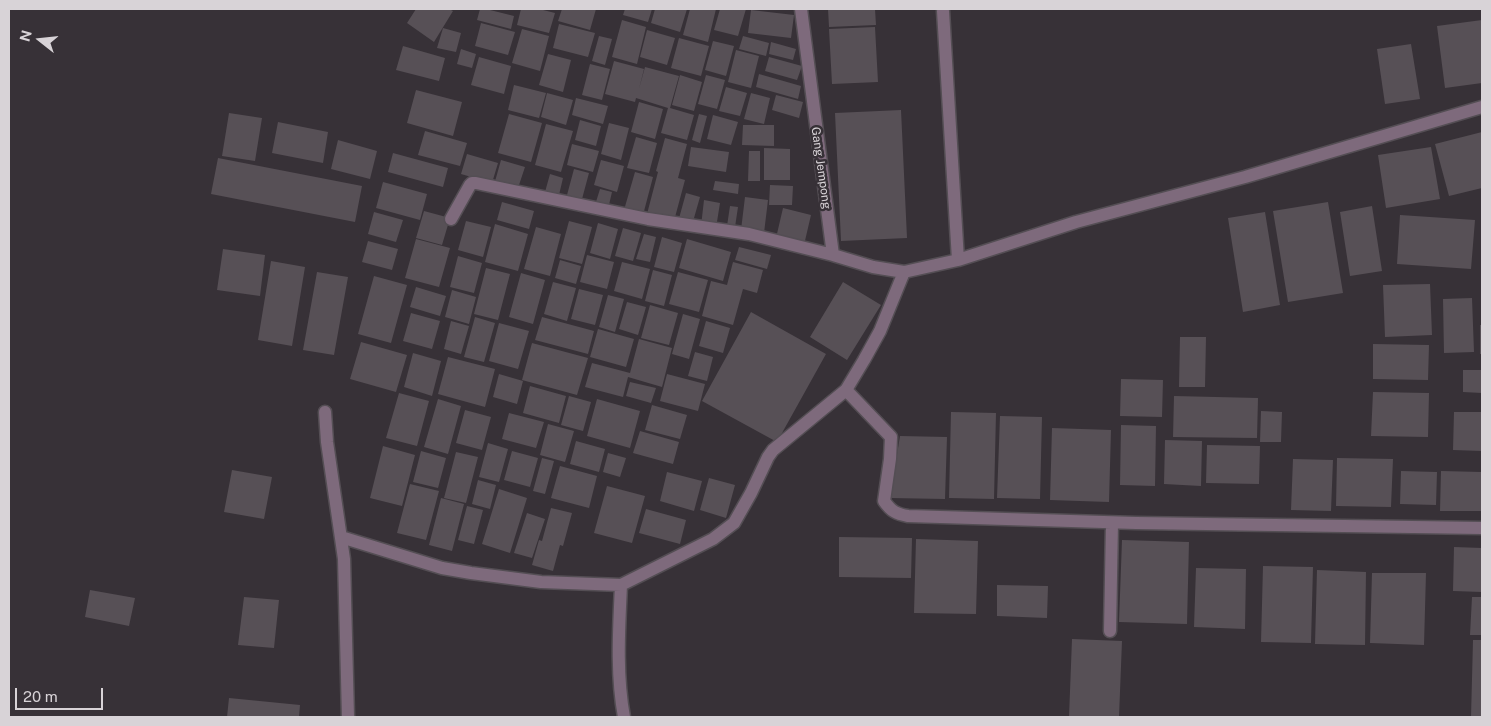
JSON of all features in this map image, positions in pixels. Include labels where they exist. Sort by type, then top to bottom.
[{"type":"street","name":"Gang Jempong","points":[[801,9],[833,255]]},
{"type":"street","points":[[943,11],[958,260]]},
{"type":"street","points":[[451,219],[470,185],[476,183],[648,219],[749,234],[873,266],[904,272],[958,260],[1076,222],[1245,177],[1482,107]]},
{"type":"street","points":[[341,538],[442,568],[471,573],[541,582],[622,585],[713,540],[734,523],[773,450],[846,390],[880,331],[904,272]]},
{"type":"street","points":[[846,390],[891,437],[884,501],[889,509],[897,514],[908,516],[1112,523],[1482,528]]},
{"type":"street","points":[[325,412],[327,442],[344,559],[348,717]]},
{"type":"street","points":[[1110,631],[1112,523]]},
{"type":"street","points":[[622,585],[618,650],[624,717]]},
{"type":"building","points":[[416,9],[449,9],[453,11],[434,42],[407,23]]},
{"type":"building","points":[[480,9],[514,16],[511,29],[477,20]]},
{"type":"building","points":[[521,9],[539,9],[555,13],[549,33],[517,25]]},
{"type":"building","points":[[562,9],[596,9],[590,30],[558,21]]},
{"type":"building","points":[[625,9],[652,9],[648,22],[623,15]]},
{"type":"building","points":[[655,9],[687,9],[680,32],[651,23]]},
{"type":"building","points":[[690,9],[716,9],[708,42],[683,35]]},
{"type":"building","points":[[720,9],[746,9],[738,36],[714,30]]},
{"type":"building","points":[[828,9],[875,9],[876,25],[829,27]]},
{"type":"building","points":[[751,10],[794,15],[791,38],[748,33]]},
{"type":"building","points":[[622,20],[646,27],[637,64],[612,57]]},
{"type":"building","points":[[1482,20],[1482,83],[1445,88],[1437,26]]},
{"type":"building","points":[[481,23],[515,32],[508,55],[475,46]]},
{"type":"building","points":[[559,24],[595,33],[588,57],[553,48]]},
{"type":"building","points":[[875,27],[878,82],[832,84],[829,29]]},
{"type":"building","points":[[443,28],[461,33],[456,52],[437,48]]},
{"type":"building","points":[[522,29],[549,36],[540,71],[512,63]]},
{"type":"building","points":[[647,30],[675,38],[667,65],[640,57]]},
{"type":"building","points":[[599,36],[612,39],[605,65],[592,61]]},
{"type":"building","points":[[743,36],[769,43],[766,56],[739,49]]},
{"type":"building","points":[[679,38],[709,46],[701,76],[671,68]]},
{"type":"building","points":[[713,41],[734,46],[726,76],[705,70]]},
{"type":"building","points":[[771,42],[796,49],[793,60],[769,54]]},
{"type":"building","points":[[1411,44],[1420,99],[1385,104],[1377,49]]},
{"type":"building","points":[[403,46],[445,58],[439,81],[396,70]]},
{"type":"building","points":[[461,49],[476,54],[472,68],[457,64]]},
{"type":"building","points":[[736,50],[759,56],[751,88],[728,82]]},
{"type":"building","points":[[548,54],[571,60],[563,92],[539,85]]},
{"type":"building","points":[[479,57],[511,66],[504,94],[471,85]]},
{"type":"building","points":[[769,57],[802,66],[797,80],[765,71]]},
{"type":"building","points":[[614,61],[644,69],[639,89],[645,67],[679,76],[670,108],[694,115],[687,140],[661,133],[668,108],[636,98],[635,102],[605,94]]},
{"type":"building","points":[[590,64],[610,69],[602,100],[582,95]]},
{"type":"building","points":[[759,74],[801,86],[798,99],[756,87]]},
{"type":"building","points":[[680,75],[702,82],[694,111],[672,105]]},
{"type":"building","points":[[706,75],[725,80],[717,109],[698,104]]},
{"type":"building","points":[[514,85],[546,93],[539,118],[508,110]]},
{"type":"building","points":[[726,87],[747,93],[740,116],[719,111]]},
{"type":"building","points":[[416,90],[462,102],[453,136],[407,123]]},
{"type":"building","points":[[547,93],[573,100],[566,125],[541,117]]},
{"type":"building","points":[[751,93],[770,98],[764,124],[744,119]]},
{"type":"building","points":[[776,95],[803,102],[799,118],[772,110]]},
{"type":"building","points":[[576,98],[608,106],[603,124],[572,115]]},
{"type":"building","points":[[639,102],[663,109],[655,139],[631,132]]},
{"type":"building","points":[[901,110],[907,238],[841,241],[835,113]]},
{"type":"building","points":[[229,113],[262,118],[255,161],[222,156]]},
{"type":"building","points":[[509,114],[542,123],[531,162],[498,153]]},
{"type":"building","points":[[699,114],[707,116],[700,143],[692,140]]},
{"type":"building","points":[[713,115],[738,122],[731,145],[707,139]]},
{"type":"building","points":[[580,120],[601,126],[596,146],[575,140]]},
{"type":"building","points":[[278,122],[328,132],[323,163],[272,153]]},
{"type":"building","points":[[609,123],[629,128],[621,160],[601,154]]},
{"type":"building","points":[[546,124],[573,131],[561,172],[535,165]]},
{"type":"building","points":[[743,125],[774,125],[774,146],[742,145]]},
{"type":"building","points":[[425,131],[467,143],[460,166],[418,155]]},
{"type":"building","points":[[1482,132],[1482,188],[1449,196],[1435,144]]},
{"type":"building","points":[[636,137],[657,143],[649,173],[627,168]]},
{"type":"building","points":[[665,138],[687,144],[678,178],[685,180],[674,221],[647,214]]},
{"type":"building","points":[[338,140],[377,151],[370,179],[331,169]]},
{"type":"building","points":[[572,144],[599,151],[593,172],[567,165]]},
{"type":"building","points":[[691,147],[729,152],[726,172],[688,166]]},
{"type":"building","points":[[1431,147],[1440,199],[1386,208],[1378,155]]},
{"type":"building","points":[[764,148],[790,149],[790,180],[764,180]]},
{"type":"building","points":[[749,151],[760,151],[760,181],[748,181]]},
{"type":"building","points":[[393,153],[448,168],[443,187],[388,172]]},
{"type":"building","points":[[467,154],[498,163],[492,183],[461,174]]},
{"type":"building","points":[[218,158],[362,186],[355,222],[211,194]]},
{"type":"building","points":[[501,160],[525,167],[517,191],[494,185]]},
{"type":"building","points":[[601,160],[624,166],[617,192],[594,185]]},
{"type":"building","points":[[574,169],[589,173],[582,199],[567,195]]},
{"type":"building","points":[[635,172],[653,177],[643,215],[624,210]]},
{"type":"building","points":[[550,174],[563,178],[559,195],[545,192]]},
{"type":"building","points":[[715,181],[739,184],[738,194],[713,190]]},
{"type":"building","points":[[383,182],[427,194],[420,220],[376,208]]},
{"type":"building","points":[[770,185],[793,186],[792,205],[769,205]]},
{"type":"building","points":[[600,189],[612,192],[608,209],[595,205]]},
{"type":"building","points":[[686,193],[700,197],[692,225],[678,222]]},
{"type":"building","points":[[745,197],[768,200],[764,233],[741,230]]},
{"type":"building","points":[[704,200],[720,203],[716,228],[701,226]]},
{"type":"building","points":[[502,202],[534,211],[529,229],[497,220]]},
{"type":"building","points":[[1328,202],[1343,293],[1288,302],[1273,211]]},
{"type":"building","points":[[730,206],[738,207],[735,227],[727,226]]},
{"type":"building","points":[[1372,206],[1382,271],[1350,276],[1340,212]]},
{"type":"building","points":[[783,208],[811,215],[804,245],[776,238]]},
{"type":"building","points":[[424,211],[450,218],[442,245],[416,238]]},
{"type":"building","points":[[374,212],[403,220],[396,242],[368,234]]},
{"type":"building","points":[[1265,212],[1280,305],[1243,312],[1228,218]]},
{"type":"building","points":[[1400,215],[1475,220],[1471,269],[1397,264]]},
{"type":"building","points":[[466,221],[491,227],[483,257],[458,250]]},
{"type":"building","points":[[569,221],[592,227],[582,264],[559,258]]},
{"type":"building","points":[[598,223],[618,229],[610,259],[590,253]]},
{"type":"building","points":[[495,224],[528,234],[518,271],[485,262]]},
{"type":"building","points":[[536,227],[561,234],[550,276],[524,269]]},
{"type":"building","points":[[623,228],[641,233],[633,261],[615,256]]},
{"type":"building","points":[[644,234],[656,237],[650,262],[636,259]]},
{"type":"building","points":[[662,237],[682,243],[674,272],[654,267]]},
{"type":"building","points":[[416,239],[450,248],[439,287],[405,278]]},
{"type":"building","points":[[687,239],[731,252],[723,281],[679,268]]},
{"type":"building","points":[[368,241],[398,249],[392,270],[362,262]]},
{"type":"building","points":[[739,247],[771,255],[767,269],[735,260]]},
{"type":"building","points":[[223,249],[265,255],[260,296],[217,290]]},
{"type":"building","points":[[587,255],[614,262],[607,289],[580,282]]},
{"type":"building","points":[[458,256],[482,263],[474,293],[450,287]]},
{"type":"building","points":[[560,260],[581,266],[576,284],[555,278]]},
{"type":"building","points":[[271,261],[305,267],[292,346],[258,340]]},
{"type":"building","points":[[622,262],[650,269],[642,299],[614,291]]},
{"type":"building","points":[[733,262],[763,270],[757,293],[743,289],[733,325],[702,316],[711,281],[727,285]]},
{"type":"building","points":[[486,268],[510,274],[498,320],[474,314]]},
{"type":"building","points":[[653,270],[672,275],[664,306],[645,301]]},
{"type":"building","points":[[317,272],[348,277],[334,355],[303,350]]},
{"type":"building","points":[[678,272],[708,280],[699,312],[669,304]]},
{"type":"building","points":[[521,273],[545,280],[533,324],[509,317]]},
{"type":"building","points":[[374,276],[407,285],[391,343],[358,334]]},
{"type":"building","points":[[553,282],[576,288],[567,321],[544,314]]},
{"type":"building","points":[[843,282],[881,305],[847,360],[810,337]]},
{"type":"building","points":[[1430,284],[1432,335],[1385,337],[1383,285]]},
{"type":"building","points":[[416,287],[446,296],[440,316],[410,307]]},
{"type":"building","points":[[579,289],[603,295],[595,325],[571,319]]},
{"type":"building","points":[[452,290],[476,297],[469,324],[445,317]]},
{"type":"building","points":[[608,295],[624,299],[615,332],[599,327]]},
{"type":"building","points":[[1472,298],[1474,352],[1444,353],[1443,299]]},
{"type":"building","points":[[627,302],[646,307],[638,335],[619,329]]},
{"type":"building","points":[[650,305],[678,313],[669,345],[641,338]]},
{"type":"building","points":[[751,312],[826,354],[777,442],[702,401]]},
{"type":"building","points":[[411,313],[440,321],[432,349],[403,341]]},
{"type":"building","points":[[683,314],[700,319],[689,359],[672,354]]},
{"type":"building","points":[[475,317],[495,323],[484,362],[464,357]]},
{"type":"building","points":[[542,317],[594,331],[588,354],[535,340]]},
{"type":"building","points":[[451,321],[469,326],[461,354],[444,349]]},
{"type":"building","points":[[706,321],[730,328],[723,353],[699,346]]},
{"type":"building","points":[[499,323],[529,331],[518,369],[489,361]]},
{"type":"building","points":[[1480,325],[1482,325],[1482,354],[1480,354]]},
{"type":"building","points":[[598,329],[634,339],[626,367],[590,357]]},
{"type":"building","points":[[1180,337],[1206,337],[1205,387],[1179,387]]},
{"type":"building","points":[[639,339],[672,348],[662,387],[628,377],[623,397],[585,387],[592,363],[630,373]]},
{"type":"building","points":[[361,342],[407,355],[396,392],[350,379]]},
{"type":"building","points":[[532,343],[588,358],[577,395],[522,380]]},
{"type":"building","points":[[1373,344],[1429,345],[1428,380],[1373,379]]},
{"type":"building","points":[[695,352],[713,357],[707,381],[688,376]]},
{"type":"building","points":[[413,353],[441,361],[432,396],[404,387]]},
{"type":"building","points":[[448,357],[495,369],[485,407],[438,394]]},
{"type":"building","points":[[1463,370],[1482,370],[1482,393],[1463,392]]},
{"type":"building","points":[[499,374],[523,381],[517,404],[493,397]]},
{"type":"building","points":[[667,374],[705,384],[698,411],[660,401]]},
{"type":"building","points":[[1121,379],[1163,380],[1162,417],[1120,416]]},
{"type":"building","points":[[630,382],[656,388],[651,403],[626,396]]},
{"type":"building","points":[[530,386],[566,396],[559,423],[523,413]]},
{"type":"building","points":[[1373,392],[1429,393],[1428,437],[1371,436]]},
{"type":"building","points":[[399,393],[429,401],[417,446],[386,438]]},
{"type":"building","points":[[569,396],[591,402],[583,431],[561,425]]},
{"type":"building","points":[[1174,396],[1258,398],[1257,438],[1173,437]]},
{"type":"building","points":[[438,399],[461,406],[448,454],[424,447]]},
{"type":"building","points":[[597,399],[640,411],[630,448],[587,436]]},
{"type":"building","points":[[652,405],[687,415],[680,439],[645,430]]},
{"type":"building","points":[[465,410],[491,417],[482,450],[456,443]]},
{"type":"building","points":[[1261,411],[1282,412],[1281,442],[1260,442]]},
{"type":"building","points":[[951,412],[996,413],[994,499],[949,498]]},
{"type":"building","points":[[1454,412],[1482,412],[1482,451],[1453,450]]},
{"type":"building","points":[[509,413],[544,422],[536,448],[502,439]]},
{"type":"building","points":[[1000,416],[1042,417],[1040,499],[997,498]]},
{"type":"building","points":[[548,424],[574,431],[565,462],[540,455]]},
{"type":"building","points":[[1121,425],[1156,426],[1155,486],[1120,485]]},
{"type":"building","points":[[1052,428],[1111,430],[1109,502],[1050,500]]},
{"type":"building","points":[[640,431],[679,442],[673,464],[633,453]]},
{"type":"building","points":[[900,436],[947,437],[945,499],[890,498]]},
{"type":"building","points":[[1165,440],[1202,441],[1201,486],[1164,484]]},
{"type":"building","points":[[576,441],[605,449],[599,472],[570,464]]},
{"type":"building","points":[[488,443],[508,449],[499,482],[479,477]]},
{"type":"building","points":[[1207,445],[1260,446],[1259,484],[1206,483]]},
{"type":"building","points":[[383,446],[415,455],[402,506],[370,498]]},
{"type":"building","points":[[421,451],[446,458],[438,488],[413,482]]},
{"type":"building","points":[[512,451],[538,458],[530,487],[504,480]]},
{"type":"building","points":[[456,452],[478,457],[466,503],[444,498]]},
{"type":"building","points":[[608,453],[626,458],[620,477],[603,472]]},
{"type":"building","points":[[542,458],[554,461],[545,494],[533,491]]},
{"type":"building","points":[[1337,458],[1393,459],[1391,507],[1336,506]]},
{"type":"building","points":[[1293,459],[1333,460],[1331,511],[1291,510]]},
{"type":"building","points":[[560,466],[597,476],[589,508],[551,498]]},
{"type":"building","points":[[232,470],[272,477],[264,519],[224,512]]},
{"type":"building","points":[[1401,471],[1437,472],[1436,505],[1400,504]]},
{"type":"building","points":[[1441,471],[1482,472],[1482,511],[1440,511]]},
{"type":"building","points":[[667,472],[702,481],[694,511],[660,501]]},
{"type":"building","points":[[709,478],[735,485],[726,518],[700,510]]},
{"type":"building","points":[[478,480],[496,485],[490,509],[472,504]]},
{"type":"building","points":[[410,484],[439,491],[426,540],[397,533]]},
{"type":"building","points":[[607,486],[645,496],[632,543],[594,533]]},
{"type":"building","points":[[499,489],[527,498],[510,553],[482,544]]},
{"type":"building","points":[[441,498],[464,504],[452,551],[429,545]]},
{"type":"building","points":[[467,506],[483,510],[474,544],[458,540]]},
{"type":"building","points":[[551,508],[572,513],[563,546],[560,545],[553,571],[532,565],[539,540],[542,541]]},
{"type":"building","points":[[646,509],[686,520],[680,544],[639,533]]},
{"type":"building","points":[[527,513],[545,519],[532,558],[514,553]]},
{"type":"building","points":[[839,537],[912,538],[911,578],[839,577]]},
{"type":"building","points":[[916,539],[978,541],[976,614],[914,613]]},
{"type":"building","points":[[1122,540],[1189,542],[1187,624],[1119,622]]},
{"type":"building","points":[[1454,547],[1482,548],[1482,592],[1453,591]]},
{"type":"building","points":[[1263,566],[1313,567],[1311,643],[1261,642]]},
{"type":"building","points":[[1196,568],[1246,569],[1245,629],[1194,627]]},
{"type":"building","points":[[1317,570],[1366,572],[1365,645],[1315,644]]},
{"type":"building","points":[[1372,573],[1426,573],[1424,645],[1370,643]]},
{"type":"building","points":[[997,585],[1048,586],[1047,618],[997,616]]},
{"type":"building","points":[[90,590],[135,598],[129,626],[85,617]]},
{"type":"building","points":[[244,597],[279,600],[274,648],[238,645]]},
{"type":"building","points":[[1472,597],[1482,597],[1482,635],[1470,635]]},
{"type":"building","points":[[1072,639],[1122,641],[1119,717],[1069,717]]},
{"type":"building","points":[[1473,640],[1482,640],[1482,717],[1471,717]]},
{"type":"building","points":[[229,698],[300,705],[299,717],[227,717]]}]
